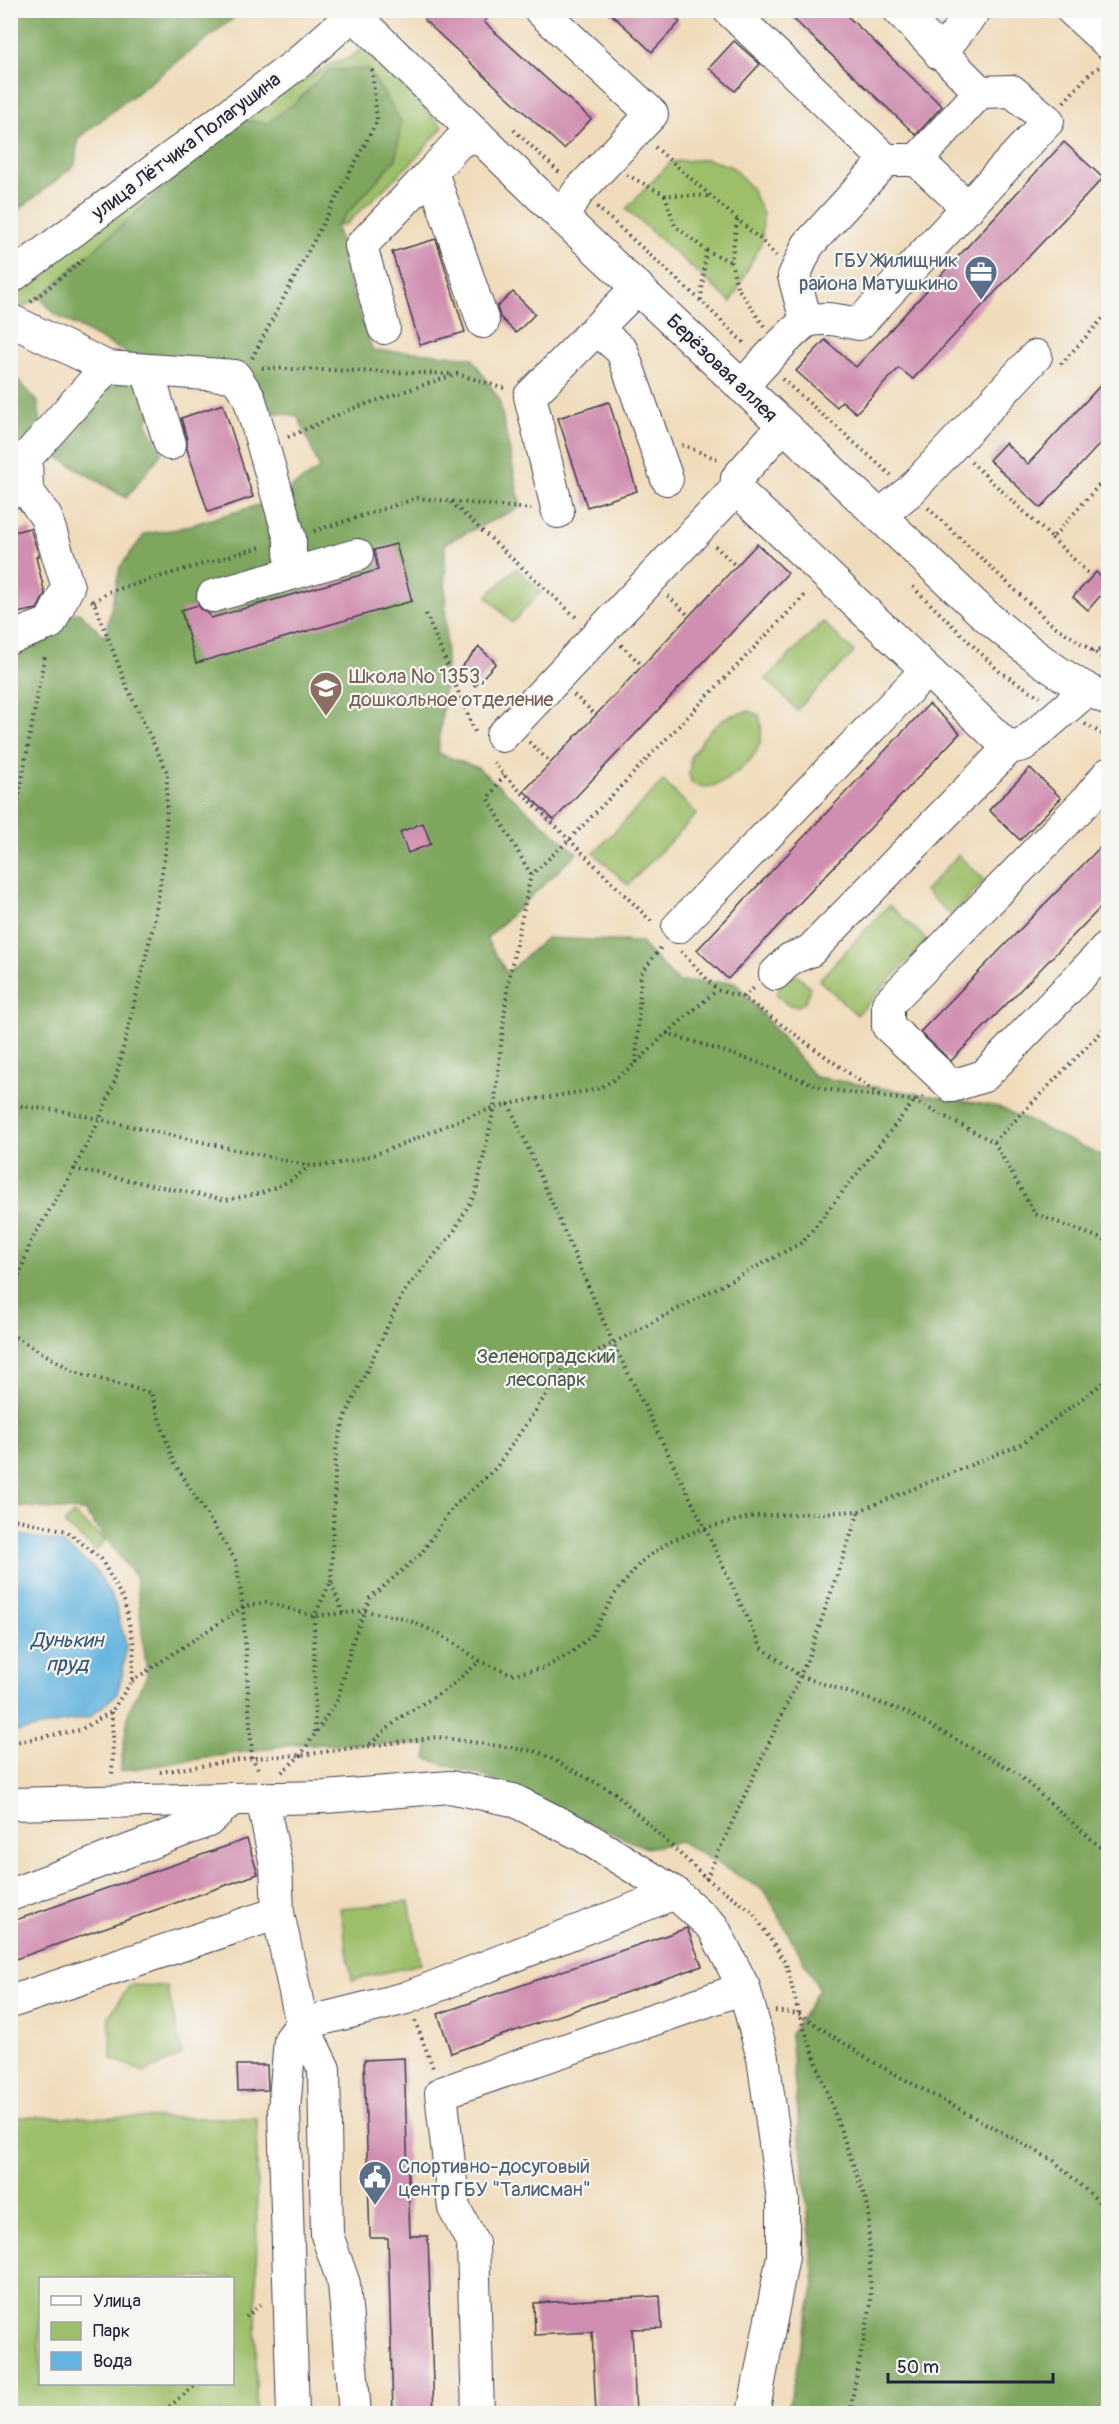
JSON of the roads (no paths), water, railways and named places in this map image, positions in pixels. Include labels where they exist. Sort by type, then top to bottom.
[{"type":"street","points":[[540,10],[652,114],[579,191],[562,217]]},
{"type":"street","points":[[729,10],[886,160],[917,160],[968,208]]},
{"type":"street","points":[[742,387],[806,321],[832,318],[859,324],[1048,121],[1012,91],[980,92],[899,10]]},
{"type":"street","points":[[940,54],[975,10]]},
{"type":"street","points":[[1072,10],[1108,43]]},
{"type":"street","name":"Берёзовая аллея","points":[[356,13],[562,217],[1003,630],[1030,653],[1098,694]]},
{"type":"street","name":"улица Лётчика Полагушина","points":[[10,278],[298,63],[356,13]]},
{"type":"street","points":[[917,160],[980,92]]},
{"type":"street","points":[[384,328],[361,246],[459,142],[478,135]]},
{"type":"street","points":[[806,321],[794,276],[808,245],[886,160]]},
{"type":"street","points":[[432,172],[483,322]]},
{"type":"street","points":[[558,512],[530,396],[598,330],[638,287]]},
{"type":"street","points":[[10,320],[107,367],[241,372],[290,539],[294,573]]},
{"type":"street","points":[[598,330],[622,351],[667,479]]},
{"type":"street","points":[[879,515],[910,492],[1036,356]]},
{"type":"street","points":[[10,638],[50,623],[81,595],[46,517],[19,491],[26,458],[107,367]]},
{"type":"street","points":[[147,370],[170,444]]},
{"type":"street","points":[[502,736],[597,636],[736,483],[783,426]]},
{"type":"street","points":[[736,483],[825,576],[1009,748]]},
{"type":"street","points":[[213,596],[357,555]]},
{"type":"street","points":[[673,932],[926,671]]},
{"type":"street","points":[[763,983],[790,959],[810,951],[1009,748],[1023,745],[1098,694]]},
{"type":"street","points":[[1108,774],[1087,800],[888,1004],[888,1026],[952,1086],[984,1076],[1108,947]]},
{"type":"street","points":[[10,1804],[232,1799],[265,1792],[325,1797],[450,1787],[513,1800],[582,1835],[675,1893],[713,1927],[747,1998],[763,2058],[783,2200],[783,2256],[753,2414]]},
{"type":"street","points":[[265,1792],[276,1865],[278,1913],[302,2024],[324,2069],[327,2235],[344,2284],[355,2414]]},
{"type":"street","points":[[10,1895],[208,1821],[232,1799]]},
{"type":"street","points":[[293,2414],[284,2110],[290,2040],[302,2024],[406,1998],[675,1893]]},
{"type":"street","points":[[10,2002],[278,1913]]},
{"type":"street","points":[[478,2414],[473,2243],[454,2208],[441,2093],[747,1998]]},
{"type":"water","name":"Дунькин пруд","points":[[10,1533],[61,1543],[95,1569],[114,1601],[126,1644],[123,1671],[117,1694],[89,1717],[11,1733]]},
{"type":"place","name":"ГБУ Жилищник района Матушкино","points":[[981,301]]},
{"type":"place","name":"Школа № 1353, дошкольное отделение","points":[[326,717]]},
{"type":"place","name":"Спортивно-досуговый центр ГБУ \"Талисман\"","points":[[375,2206]]},
{"type":"park label","name":"Зеленоградский лесопарк","points":[[546,1368]]}]
